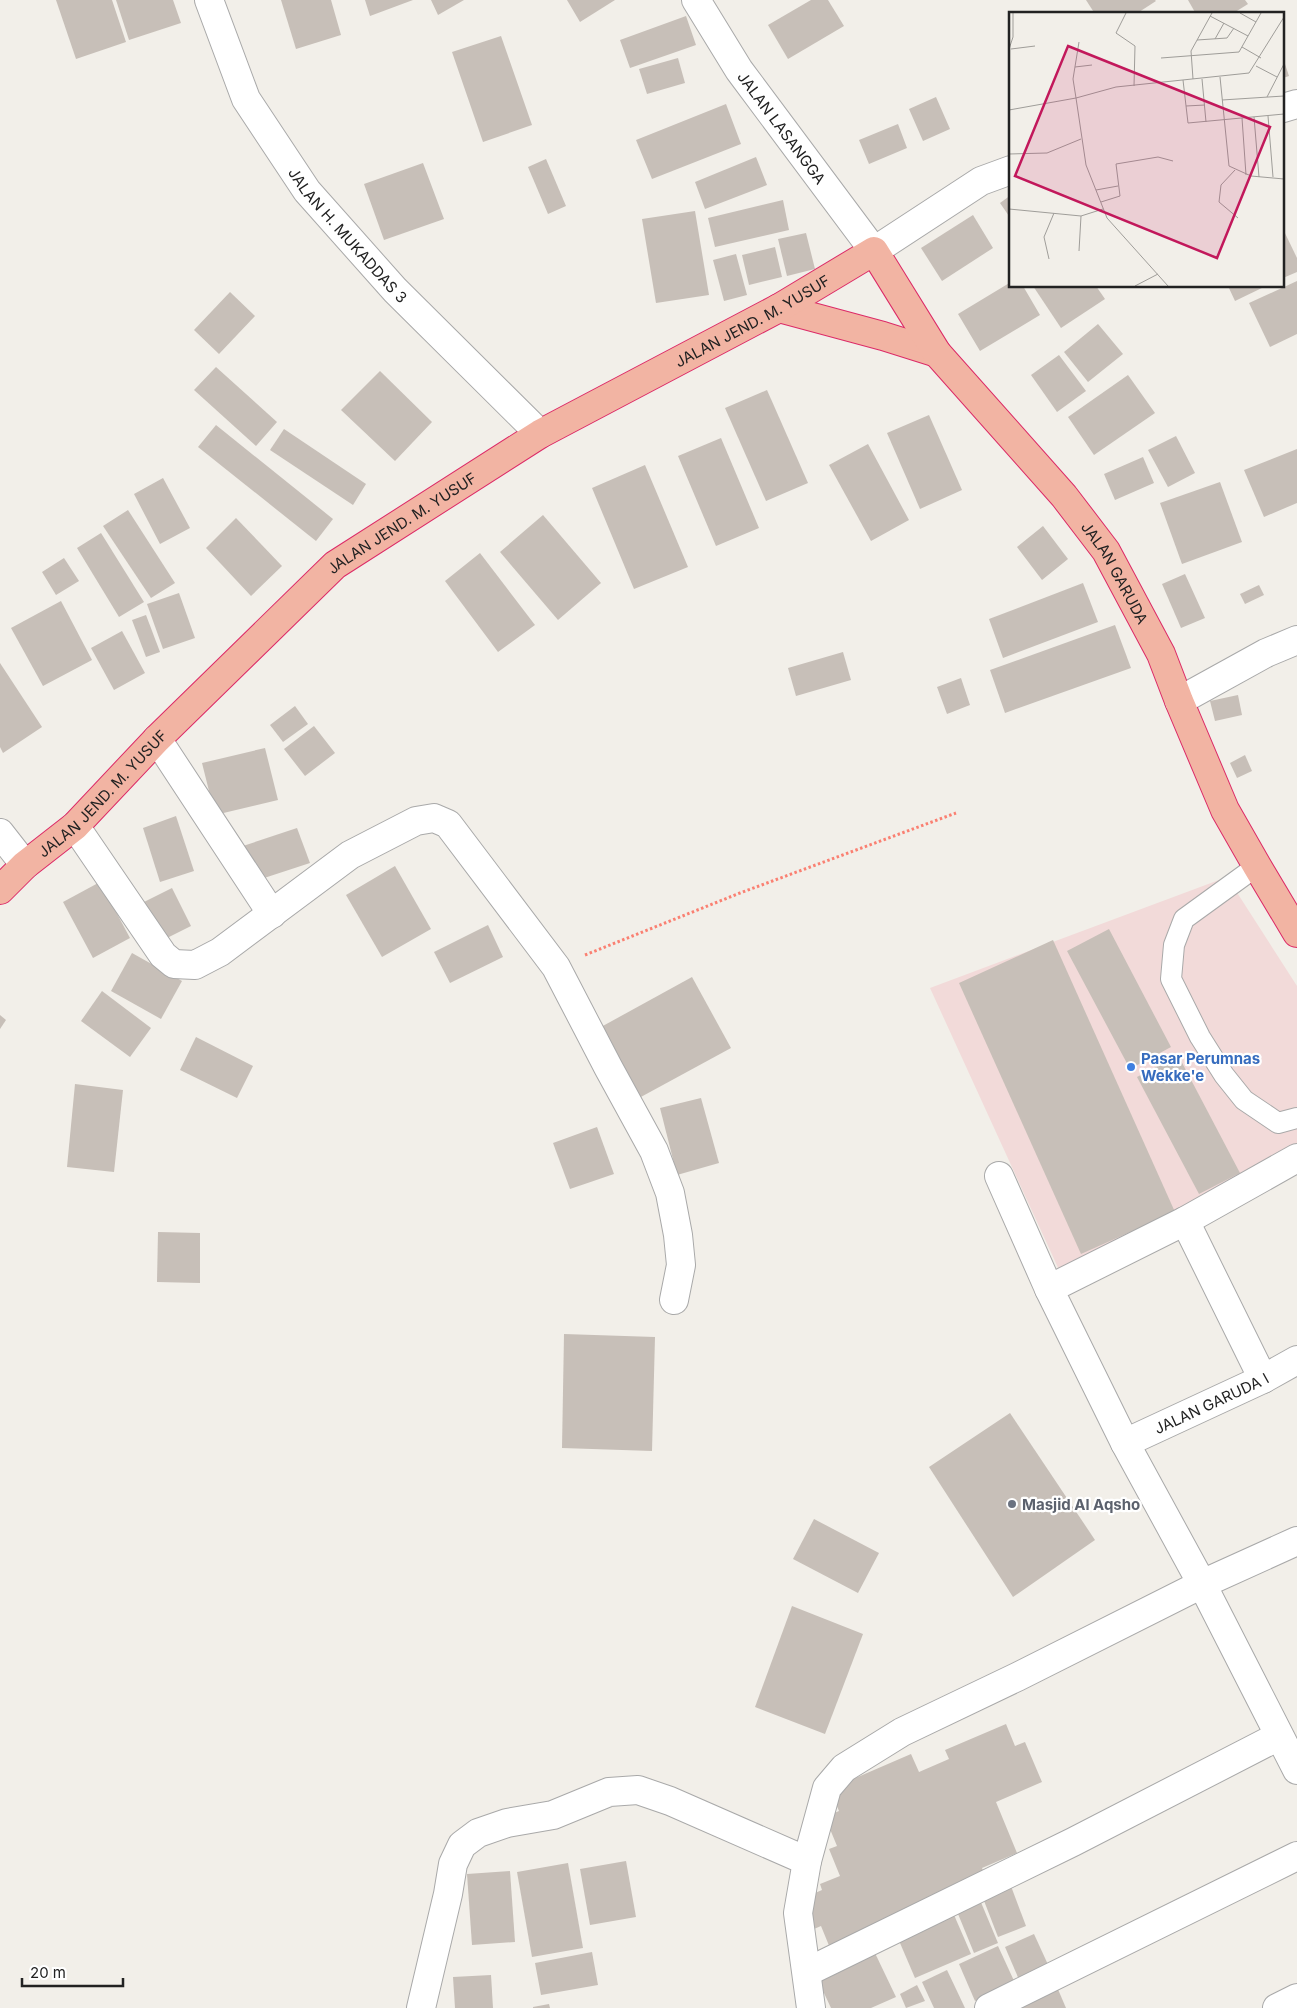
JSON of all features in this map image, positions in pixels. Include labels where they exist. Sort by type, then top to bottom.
[{"type":"highway","name":"JALAN JEND. M. YUSUF","points":[[0,890],[25,865],[75,826],[158,739],[335,565],[540,434],[779,308],[874,250]]},
{"type":"highway","name":"JALAN GARUDA","points":[[874,250],[937,352],[1064,496],[1106,551],[1161,654],[1226,810],[1297,932]]},
{"type":"highway","points":[[779,308],[937,352]]},
{"type":"street","name":"JALAN H. MUKADDAS 3","points":[[209,0],[246,99],[307,191],[395,290],[540,434]]},
{"type":"street","name":"JALAN LASANGGA","points":[[696,0],[739,70],[874,250]]},
{"type":"street","points":[[1284,108],[1297,104]]},
{"type":"street","points":[[874,250],[981,181],[1009,171]]},
{"type":"street","points":[[1179,701],[1266,653],[1297,640]]},
{"type":"street","points":[[158,739],[272,914]]},
{"type":"street","points":[[75,826],[163,955],[174,964],[195,965],[220,952],[350,855],[416,821],[434,818],[448,824],[556,967],[654,1151],[670,1193],[678,1236],[681,1266],[674,1300]]},
{"type":"street","points":[[0,834],[25,865]]},
{"type":"street","points":[[1049,1290],[1185,1221],[1297,1158]]},
{"type":"street","points":[[999,1176],[1049,1290],[1125,1444],[1202,1584],[1297,1770]]},
{"type":"street","points":[[1185,1221],[1263,1378]]},
{"type":"street","name":"JALAN GARUDA I","points":[[1125,1444],[1297,1360]]},
{"type":"street","points":[[811,2008],[798,1913],[807,1861],[827,1788],[844,1768],[902,1732],[1026,1673],[1202,1584],[1297,1541]]},
{"type":"street","points":[[807,1972],[1082,1837],[1279,1736]]},
{"type":"street","points":[[421,2008],[448,1894],[453,1864],[462,1845],[478,1833],[507,1823],[553,1815],[609,1792],[638,1790],[670,1801],[807,1861]]},
{"type":"street","points":[[989,2008],[1297,1856]]},
{"type":"street","points":[[1278,2008],[1297,1998]]},
{"type":"lane","points":[[1257,866],[1184,919],[1174,945],[1171,979],[1200,1037],[1224,1075],[1244,1100],[1278,1123],[1297,1118]]},
{"type":"path","points":[[556,967],[740,893],[956,813]]},
{"type":"shaded area","name":"Pasar Perumnas Wekke'e","points":[[1227,877],[1297,986],[1297,1146],[1060,1272],[930,988]]},
{"type":"building","points":[[56,0],[112,0],[126,42],[76,59]]},
{"type":"building","points":[[116,0],[173,0],[181,23],[129,40]]},
{"type":"building","points":[[281,0],[331,0],[341,35],[296,49]]},
{"type":"building","points":[[365,0],[413,0],[370,16]]},
{"type":"building","points":[[431,0],[464,0],[438,15]]},
{"type":"building","points":[[567,0],[615,0],[580,22]]},
{"type":"building","points":[[811,0],[828,0],[844,26],[788,59],[768,25]]},
{"type":"building","points":[[1086,0],[1156,1],[1139,12],[1094,12]]},
{"type":"building","points":[[1188,0],[1245,0],[1248,4],[1235,12],[1195,12]]},
{"type":"building","points":[[686,16],[696,45],[630,68],[620,40]]},
{"type":"building","points":[[501,36],[532,125],[483,142],[452,52]]},
{"type":"building","points":[[678,58],[685,83],[647,94],[639,69]]},
{"type":"building","points":[[1284,61],[1289,76],[1284,78]]},
{"type":"building","points":[[936,97],[950,129],[923,141],[909,109]]},
{"type":"building","points":[[726,104],[741,144],[652,179],[636,140]]},
{"type":"building","points":[[898,124],[907,148],[869,164],[859,140]]},
{"type":"building","points":[[756,157],[767,185],[705,209],[695,182]]},
{"type":"building","points":[[546,159],[566,206],[548,214],[528,167]]},
{"type":"building","points":[[423,163],[444,219],[384,240],[364,184]]},
{"type":"building","points":[[1009,196],[1009,216],[1000,203]]},
{"type":"building","points":[[783,200],[789,230],[715,247],[708,218]]},
{"type":"building","points":[[695,211],[709,295],[656,303],[642,219]]},
{"type":"building","points":[[973,215],[993,248],[942,281],[921,248]]},
{"type":"building","points":[[1284,231],[1297,258],[1297,272],[1284,278]]},
{"type":"building","points":[[806,233],[815,269],[787,276],[778,239]]},
{"type":"building","points":[[775,247],[782,277],[749,285],[742,255]]},
{"type":"building","points":[[736,254],[747,295],[724,301],[713,260]]},
{"type":"building","points":[[1297,281],[1297,334],[1270,347],[1249,303]]},
{"type":"building","points":[[1009,283],[1009,288],[1024,288],[1040,315],[980,351],[958,314]]},
{"type":"building","points":[[1034,288],[1097,288],[1105,299],[1061,328]]},
{"type":"building","points":[[1229,288],[1262,288],[1235,301]]},
{"type":"building","points":[[230,292],[255,316],[219,354],[194,330]]},
{"type":"building","points":[[1098,324],[1123,354],[1088,382],[1064,352]]},
{"type":"building","points":[[1059,355],[1086,391],[1057,412],[1031,375]]},
{"type":"building","points":[[216,367],[277,422],[256,446],[194,390]]},
{"type":"building","points":[[380,371],[432,422],[395,461],[341,410]]},
{"type":"building","points":[[1128,375],[1155,413],[1094,455],[1068,417]]},
{"type":"building","points":[[767,390],[808,483],[766,501],[725,408]]},
{"type":"building","points":[[929,415],[962,490],[920,509],[887,433]]},
{"type":"building","points":[[216,425],[333,519],[316,541],[198,447]]},
{"type":"building","points":[[284,429],[366,484],[353,505],[270,450]]},
{"type":"building","points":[[1176,436],[1195,473],[1168,487],[1148,450]]},
{"type":"building","points":[[721,438],[759,528],[716,546],[678,456]]},
{"type":"building","points":[[868,444],[909,520],[871,541],[829,465]]},
{"type":"building","points":[[1297,449],[1297,503],[1264,517],[1244,470]]},
{"type":"building","points":[[1143,457],[1154,483],[1115,500],[1104,474]]},
{"type":"building","points":[[645,465],[688,567],[634,589],[592,488]]},
{"type":"building","points":[[163,478],[190,528],[160,544],[134,494]]},
{"type":"building","points":[[1220,482],[1242,542],[1182,564],[1160,503]]},
{"type":"building","points":[[128,510],[175,583],[151,598],[103,526]]},
{"type":"building","points":[[543,515],[601,583],[558,620],[500,552]]},
{"type":"building","points":[[236,518],[282,566],[251,596],[206,548]]},
{"type":"building","points":[[1043,526],[1068,559],[1042,580],[1017,547]]},
{"type":"building","points":[[101,533],[144,602],[119,617],[77,548]]},
{"type":"building","points":[[480,553],[535,625],[498,652],[445,581]]},
{"type":"building","points":[[64,558],[79,581],[56,595],[42,572]]},
{"type":"building","points":[[1185,574],[1205,618],[1181,628],[1162,584]]},
{"type":"building","points":[[1083,583],[1098,622],[1003,658],[989,619]]},
{"type":"building","points":[[1259,585],[1264,595],[1245,604],[1240,594]]},
{"type":"building","points":[[179,593],[195,638],[163,649],[147,604]]},
{"type":"building","points":[[61,601],[92,660],[43,686],[11,628]]},
{"type":"building","points":[[146,615],[160,652],[146,657],[132,620]]},
{"type":"building","points":[[1115,625],[1131,668],[1005,713],[990,670]]},
{"type":"building","points":[[122,631],[145,673],[114,690],[91,648]]},
{"type":"building","points":[[843,652],[851,680],[796,696],[788,668]]},
{"type":"building","points":[[0,663],[42,727],[3,753],[0,747]]},
{"type":"building","points":[[961,678],[970,705],[947,714],[937,687]]},
{"type":"building","points":[[1238,695],[1242,715],[1215,721],[1210,701]]},
{"type":"building","points":[[295,706],[308,724],[283,742],[270,725]]},
{"type":"building","points":[[314,726],[335,753],[305,776],[284,749]]},
{"type":"building","points":[[265,748],[278,800],[215,815],[202,763]]},
{"type":"building","points":[[1245,755],[1252,771],[1237,778],[1230,763]]},
{"type":"building","points":[[176,816],[194,871],[160,882],[143,828]]},
{"type":"building","points":[[297,828],[310,863],[255,881],[243,846]]},
{"type":"building","points":[[395,866],[431,929],[382,957],[346,895]]},
{"type":"building","points":[[100,882],[130,938],[93,958],[63,902]]},
{"type":"building","points":[[172,888],[191,926],[161,941],[142,903]]},
{"type":"building","points":[[488,925],[503,957],[450,983],[434,952]]},
{"type":"building","points":[[1109,929],[1171,1047],[1130,1069],[1067,951]]},
{"type":"building","points":[[1053,940],[1175,1212],[1081,1254],[959,983]]},
{"type":"building","points":[[132,953],[182,981],[161,1019],[111,991]]},
{"type":"building","points":[[692,977],[731,1048],[639,1098],[601,1027]]},
{"type":"building","points":[[102,991],[151,1028],[130,1057],[81,1021]]},
{"type":"building","points":[[0,1015],[6,1020],[0,1029]]},
{"type":"building","points":[[196,1037],[253,1066],[237,1098],[180,1070]]},
{"type":"building","points":[[1178,1055],[1240,1173],[1199,1194],[1137,1077]]},
{"type":"building","points":[[75,1084],[123,1090],[114,1172],[67,1167]]},
{"type":"building","points":[[701,1098],[719,1163],[677,1175],[660,1108]]},
{"type":"building","points":[[597,1127],[614,1174],[570,1189],[553,1143]]},
{"type":"building","points":[[158,1232],[200,1233],[200,1283],[157,1282]]},
{"type":"building","points":[[564,1334],[655,1337],[652,1451],[562,1448]]},
{"type":"building","name":"Masjid Al Aqsho","points":[[1010,1413],[1095,1540],[1013,1597],[929,1467]]},
{"type":"building","points":[[814,1519],[879,1553],[858,1593],[793,1559]]},
{"type":"building","points":[[792,1606],[863,1634],[825,1734],[755,1707]]},
{"type":"building","points":[[1006,1724],[1015,1746],[1025,1742],[1042,1782],[996,1802],[1017,1853],[982,1868],[987,1880],[830,1948],[821,1926],[814,1929],[801,1899],[822,1890],[820,1884],[840,1876],[829,1849],[837,1846],[825,1817],[839,1811],[830,1789],[911,1754],[919,1772],[949,1759],[945,1750]]},
{"type":"building","points":[[626,1861],[636,1917],[590,1925],[580,1869]]},
{"type":"building","points":[[568,1863],[583,1948],[532,1957],[517,1872]]},
{"type":"building","points":[[510,1871],[515,1942],[472,1945],[467,1874]]},
{"type":"building","points":[[1009,1881],[1026,1926],[998,1937],[981,1893]]},
{"type":"building","points":[[980,1900],[998,1943],[974,1953],[956,1909]]},
{"type":"building","points":[[951,1908],[971,1954],[915,1978],[897,1936]]},
{"type":"building","points":[[1034,1934],[1050,1969],[1020,1982],[1005,1947]]},
{"type":"building","points":[[998,1946],[1015,1983],[975,2001],[959,1964]]},
{"type":"building","points":[[874,1951],[896,1997],[871,2008],[831,2008],[817,1978]]},
{"type":"building","points":[[592,1952],[598,1985],[541,1995],[535,1963]]},
{"type":"building","points":[[947,1970],[965,2008],[934,2008],[922,1982]]},
{"type":"building","points":[[491,1975],[493,2008],[455,2008],[453,1977]]},
{"type":"building","points":[[917,1985],[925,2001],[906,2008],[900,1994]]},
{"type":"building","points":[[1057,1987],[1066,2008],[1007,2008]]},
{"type":"building","points":[[549,2004],[550,2008],[533,2008],[533,2007]]},
{"type":"place","name":"Pasar Perumnas Wekke'e","points":[[1131,1067]]},
{"type":"place","name":"Masjid Al Aqsho","points":[[1012,1504]]}]
